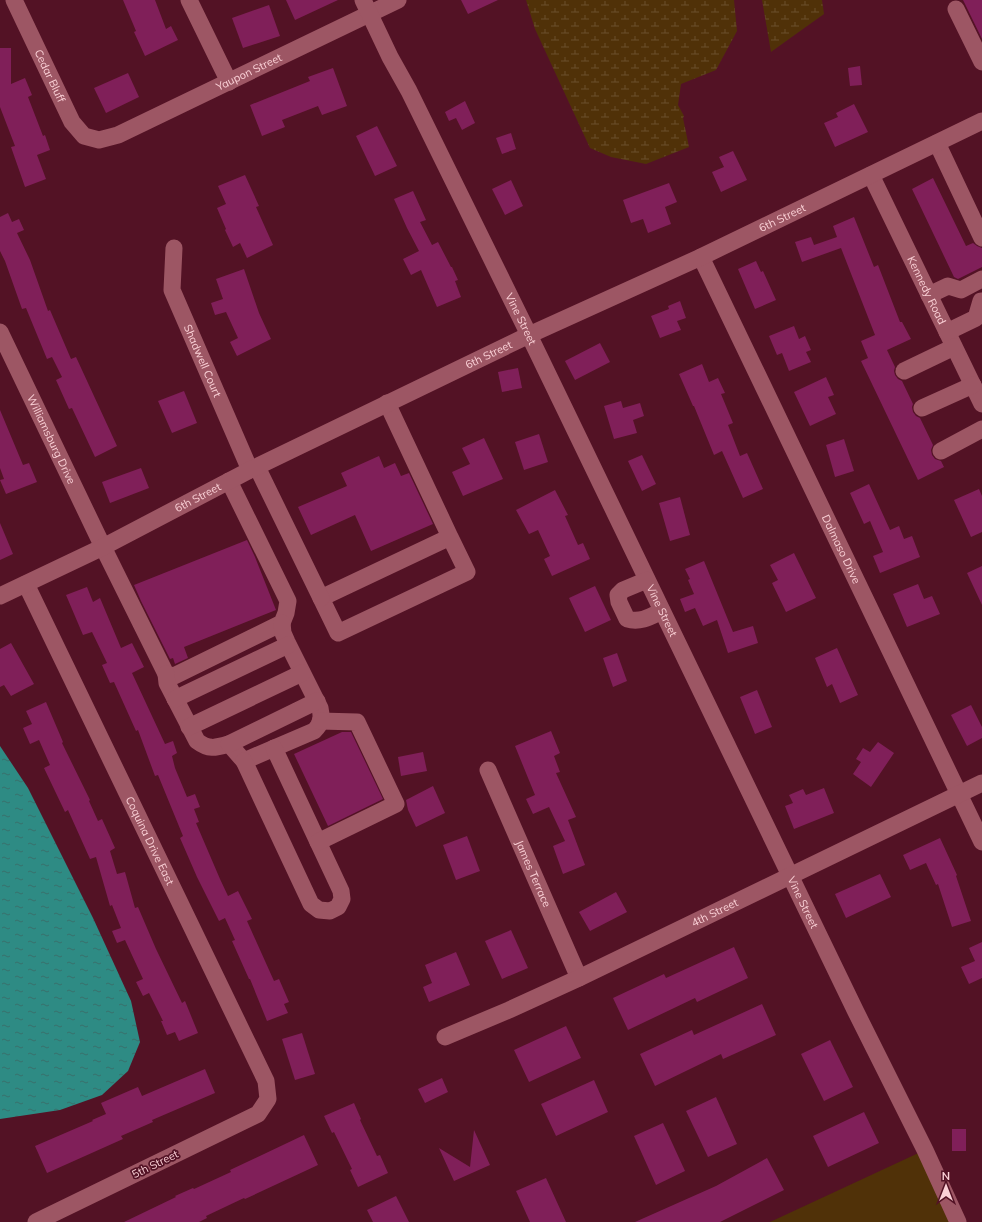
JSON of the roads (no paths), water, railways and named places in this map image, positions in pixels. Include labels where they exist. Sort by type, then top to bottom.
[{"type":"street","name":"Cedar Bluff","points":[[14,0],[72,122],[84,136],[99,140]]},
{"type":"street","points":[[189,0],[229,82]]},
{"type":"street","name":"Yaupon Street","points":[[99,140],[118,135],[229,82],[366,7],[398,0]]},
{"type":"street","name":"Vine Street","points":[[366,7],[529,335],[958,1222]]},
{"type":"street","points":[[956,9],[978,42],[982,62]]},
{"type":"street","name":"6th Street","points":[[0,596],[103,547],[254,468],[387,403],[529,335],[701,257],[982,121]]},
{"type":"street","points":[[936,143],[982,238]]},
{"type":"street","name":"Kennedy Road","points":[[871,175],[982,404]]},
{"type":"street","name":"Shadwell Court","points":[[174,248],[172,290],[254,468],[338,633],[467,572],[450,537]]},
{"type":"street","name":"Dalmaso Drive","points":[[701,257],[982,842]]},
{"type":"street","points":[[929,295],[948,286],[961,290],[982,279]]},
{"type":"street","points":[[904,371],[951,340],[976,318],[982,301]]},
{"type":"street","name":"Williamsburg Drive","points":[[0,332],[103,547],[166,674],[167,683],[197,741],[203,746],[214,748],[229,744]]},
{"type":"street","points":[[922,408],[972,385]]},
{"type":"street","points":[[321,598],[450,537],[387,403]]},
{"type":"street","points":[[941,451],[982,429]]},
{"type":"street","points":[[229,481],[288,601],[286,613],[282,622],[283,633],[288,646],[317,701],[322,716],[320,725],[314,730],[244,761]]},
{"type":"street","points":[[647,580],[623,590],[618,595],[619,602],[626,619],[638,621],[662,611]]},
{"type":"street","name":"Coquina Drive East","points":[[26,584],[266,1081],[268,1099]]},
{"type":"street","points":[[166,674],[174,676],[282,622]]},
{"type":"street","points":[[175,699],[288,646]]},
{"type":"street","points":[[190,727],[302,673]]},
{"type":"street","points":[[274,748],[340,891],[342,899],[338,907],[330,911],[319,910],[311,904],[244,761],[229,744],[317,701]]},
{"type":"street","points":[[318,842],[396,804],[357,722],[320,721]]},
{"type":"street","name":"James Terrace","points":[[488,770],[579,978]]},
{"type":"street","name":"4th Street","points":[[445,1037],[579,978],[982,783]]},
{"type":"street","name":"5th Street","points":[[36,1222],[258,1114],[268,1099]]},
{"type":"water","points":[[0,746],[28,788],[93,918],[131,1001],[140,1042],[128,1071],[102,1095],[60,1110],[0,1119]]}]
